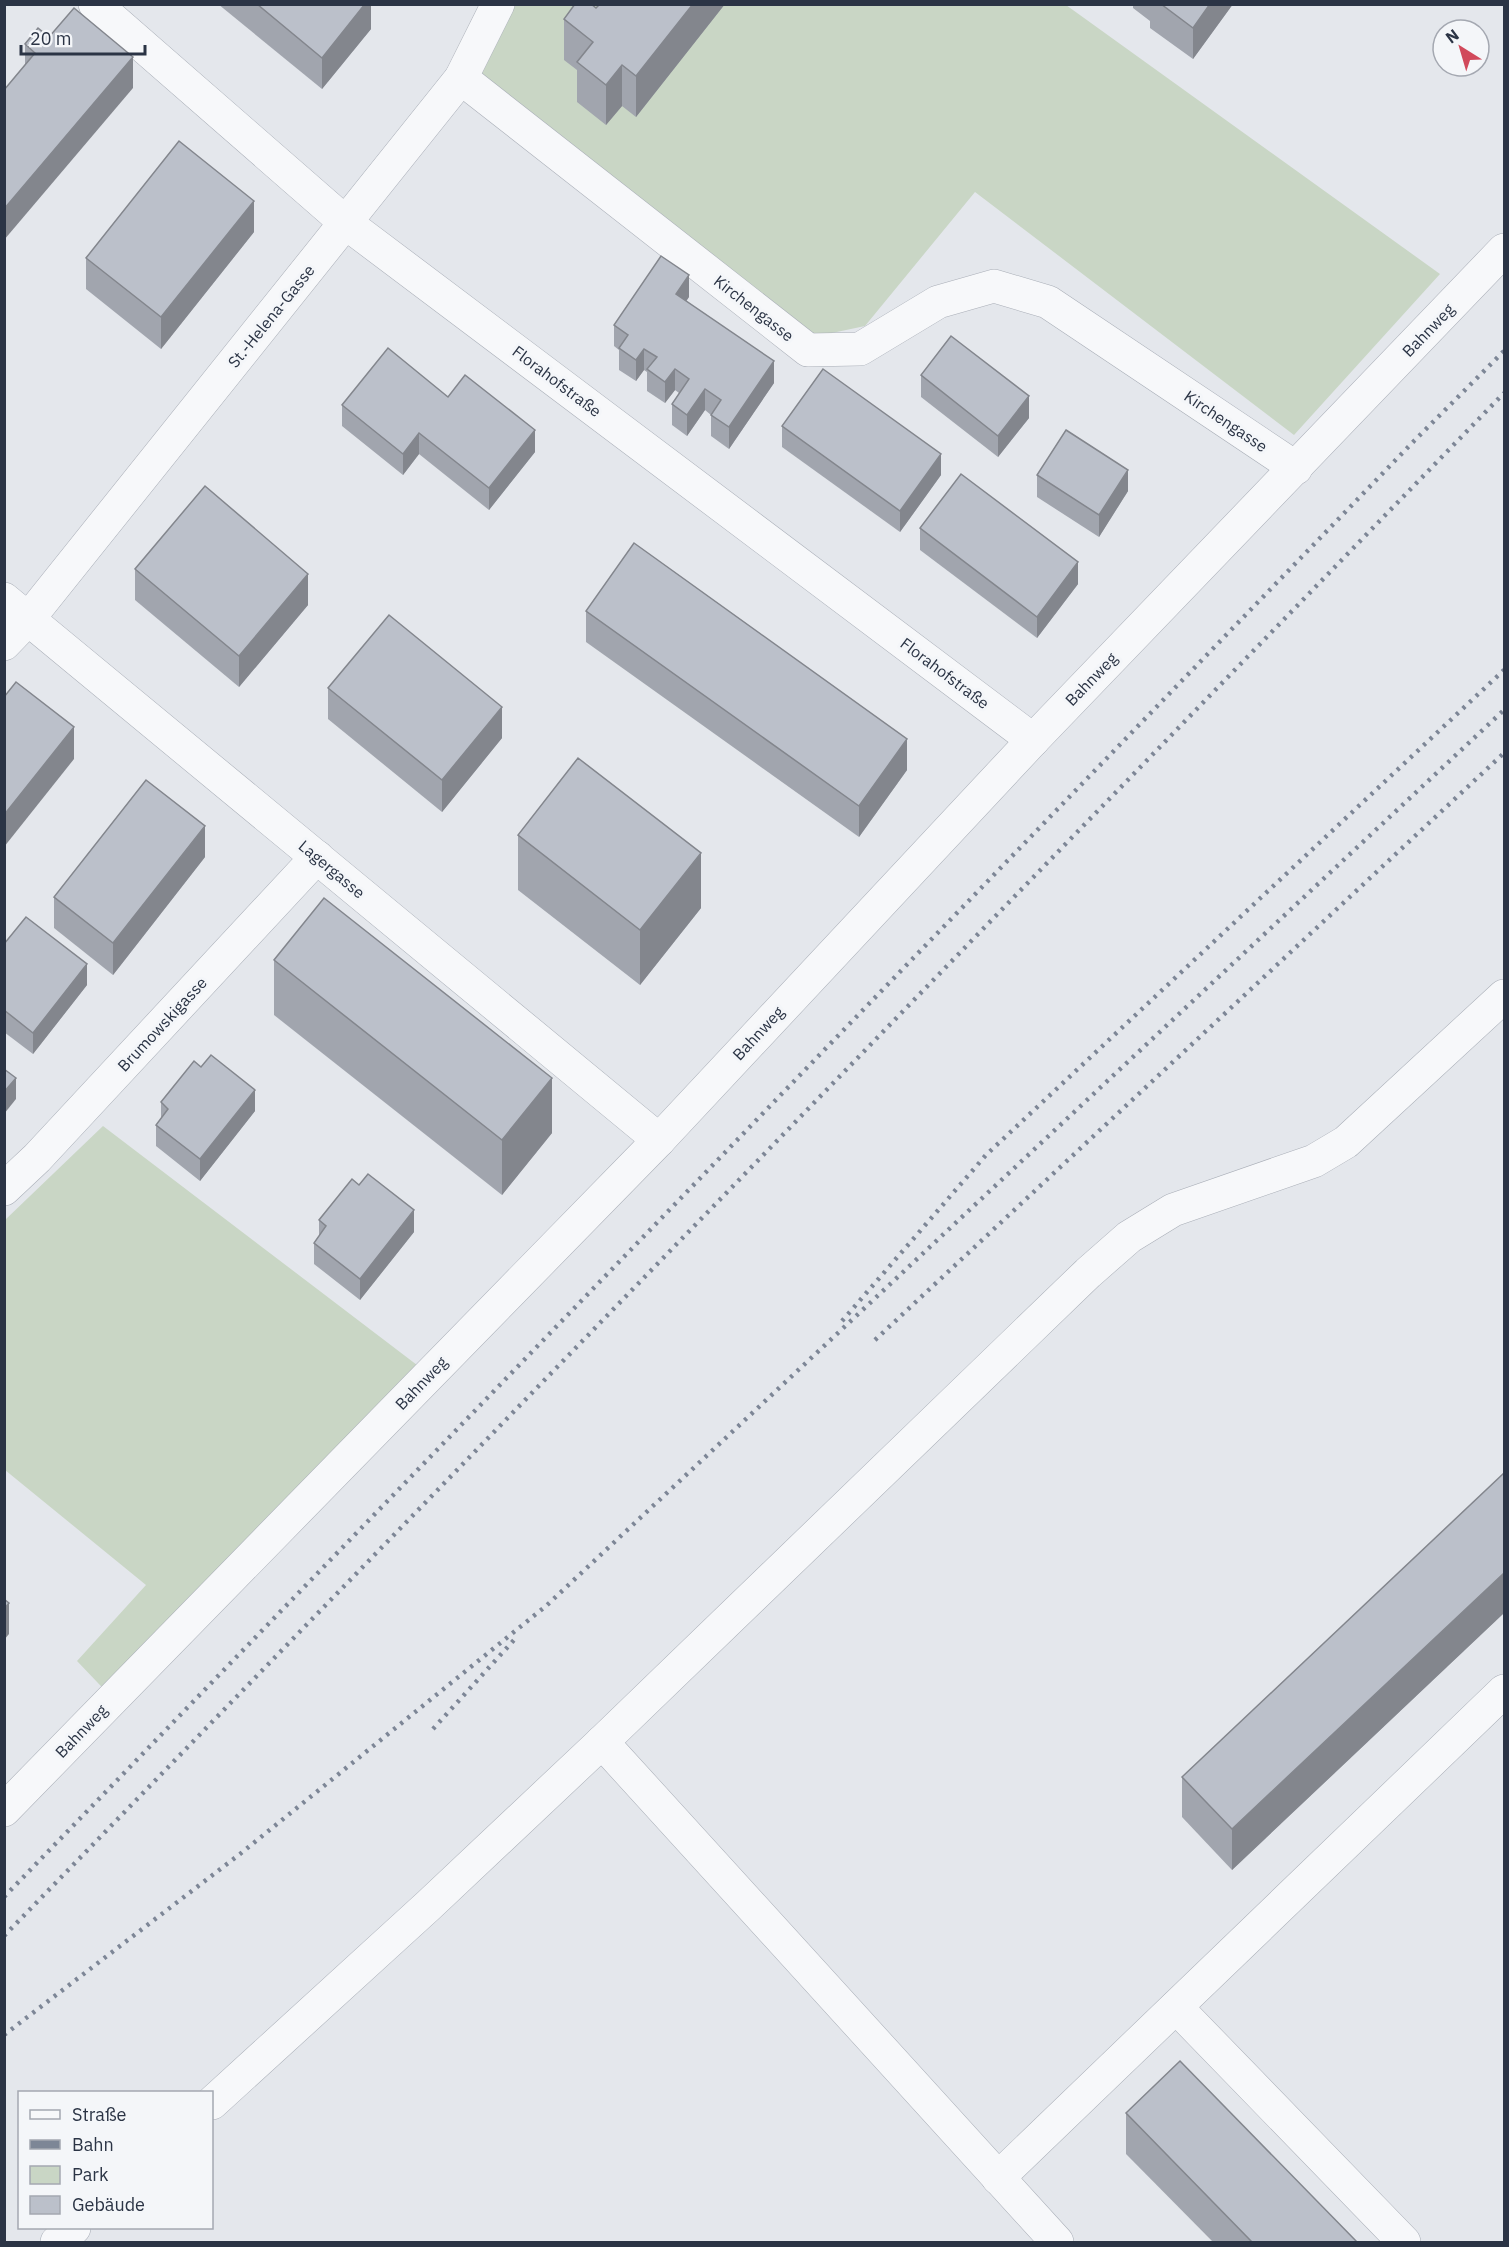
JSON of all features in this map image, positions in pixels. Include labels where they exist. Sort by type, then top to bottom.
[{"type":"street","name":"Florahofstraße","points":[[95,4],[346,223],[1033,740]]},
{"type":"street","name":"St.-Helena-Gasse","points":[[4,644],[17,608],[346,223],[461,78],[498,4]]},
{"type":"street","name":"Kirchengasse","points":[[461,78],[808,350],[860,349],[938,302],[994,286],[1048,302],[1296,468]]},
{"type":"street","name":"Bahnweg","points":[[4,1810],[658,1140],[1033,740],[1504,250]]},
{"type":"street","name":"Lagergasse","points":[[17,608],[658,1140]]},
{"type":"street","name":"Brumowskigasse","points":[[4,1189],[37,1158],[317,857]]},
{"type":"street","points":[[213,2102],[429,1905],[602,1742],[1088,1273],[1129,1238],[1173,1210],[1314,1161],[1346,1142],[1504,996]]},
{"type":"street","points":[[998,2178],[1504,1691]]},
{"type":"street","points":[[602,1742],[1057,2242]]},
{"type":"street","points":[[1176,2007],[1404,2242]]},
{"type":"street","points":[[57,2242],[73,2229]]},
{"type":"green space","points":[[516,5],[1066,5],[1440,274],[1294,435],[975,192],[865,326],[813,337],[471,66]]},
{"type":"green space","points":[[103,1126],[438,1381],[118,1704],[77,1661],[146,1585],[5,1470],[5,1220]]},
{"type":"building","points":[[257,4],[365,4],[322,58]]},
{"type":"building","points":[[575,4],[591,4],[596,8],[600,4],[693,4],[636,76],[622,65],[606,85],[577,62],[593,42],[564,19]]},
{"type":"building","points":[[1161,4],[1210,4],[1193,28]]},
{"type":"building","points":[[74,8],[133,57],[4,209],[4,90],[35,53],[25,44],[38,28],[49,37]]},
{"type":"building","points":[[179,141],[254,201],[161,317],[86,258]]},
{"type":"building","points":[[661,256],[689,275],[676,294],[774,361],[729,427],[711,415],[721,400],[705,389],[687,415],[672,404],[689,379],[675,369],[665,382],[647,369],[657,357],[644,349],[636,360],[619,348],[628,335],[614,325]]},
{"type":"building","points":[[951,336],[1029,396],[998,436],[921,375]]},
{"type":"building","points":[[388,348],[448,397],[465,375],[535,430],[489,488],[419,433],[403,454],[342,405]]},
{"type":"building","points":[[823,369],[941,454],[900,511],[782,426]]},
{"type":"building","points":[[1066,430],[1128,470],[1099,515],[1037,475]]},
{"type":"building","points":[[961,474],[1078,562],[1037,617],[920,528]]},
{"type":"building","points":[[205,486],[308,574],[239,656],[135,569]]},
{"type":"building","points":[[634,543],[907,739],[859,806],[586,611]]},
{"type":"building","points":[[389,615],[502,707],[442,780],[328,688]]},
{"type":"building","points":[[16,682],[74,727],[4,815],[4,697]]},
{"type":"building","points":[[578,758],[701,853],[640,930],[518,835]]},
{"type":"building","points":[[146,780],[205,826],[113,943],[54,897]]},
{"type":"building","points":[[324,898],[552,1078],[502,1140],[274,960]]},
{"type":"building","points":[[26,917],[87,964],[33,1033],[4,1010],[4,944]]},
{"type":"building","points":[[211,1055],[255,1090],[200,1159],[156,1125],[168,1109],[161,1102],[194,1061],[201,1067]]},
{"type":"building","points":[[4,1069],[16,1078],[4,1092]]},
{"type":"building","points":[[368,1174],[414,1210],[360,1279],[314,1243],[326,1226],[319,1220],[352,1179],[359,1185]]},
{"type":"building","points":[[1504,1473],[1504,1573],[1232,1829],[1182,1777]]},
{"type":"building","points":[[4,1599],[9,1603],[4,1609]]},
{"type":"building","points":[[1180,2061],[1357,2242],[1252,2242],[1126,2113]]},
{"type":"railway","points":[[4,1897],[1414,441],[1504,351]]},
{"type":"railway","points":[[4,1936],[1504,393]]},
{"type":"railway","points":[[842,1321],[986,1155],[1504,670]]},
{"type":"railway","points":[[4,2035],[240,1854],[546,1606],[1504,710]]},
{"type":"railway","points":[[875,1340],[1504,753]]},
{"type":"railway","points":[[433,1729],[514,1640]]}]
